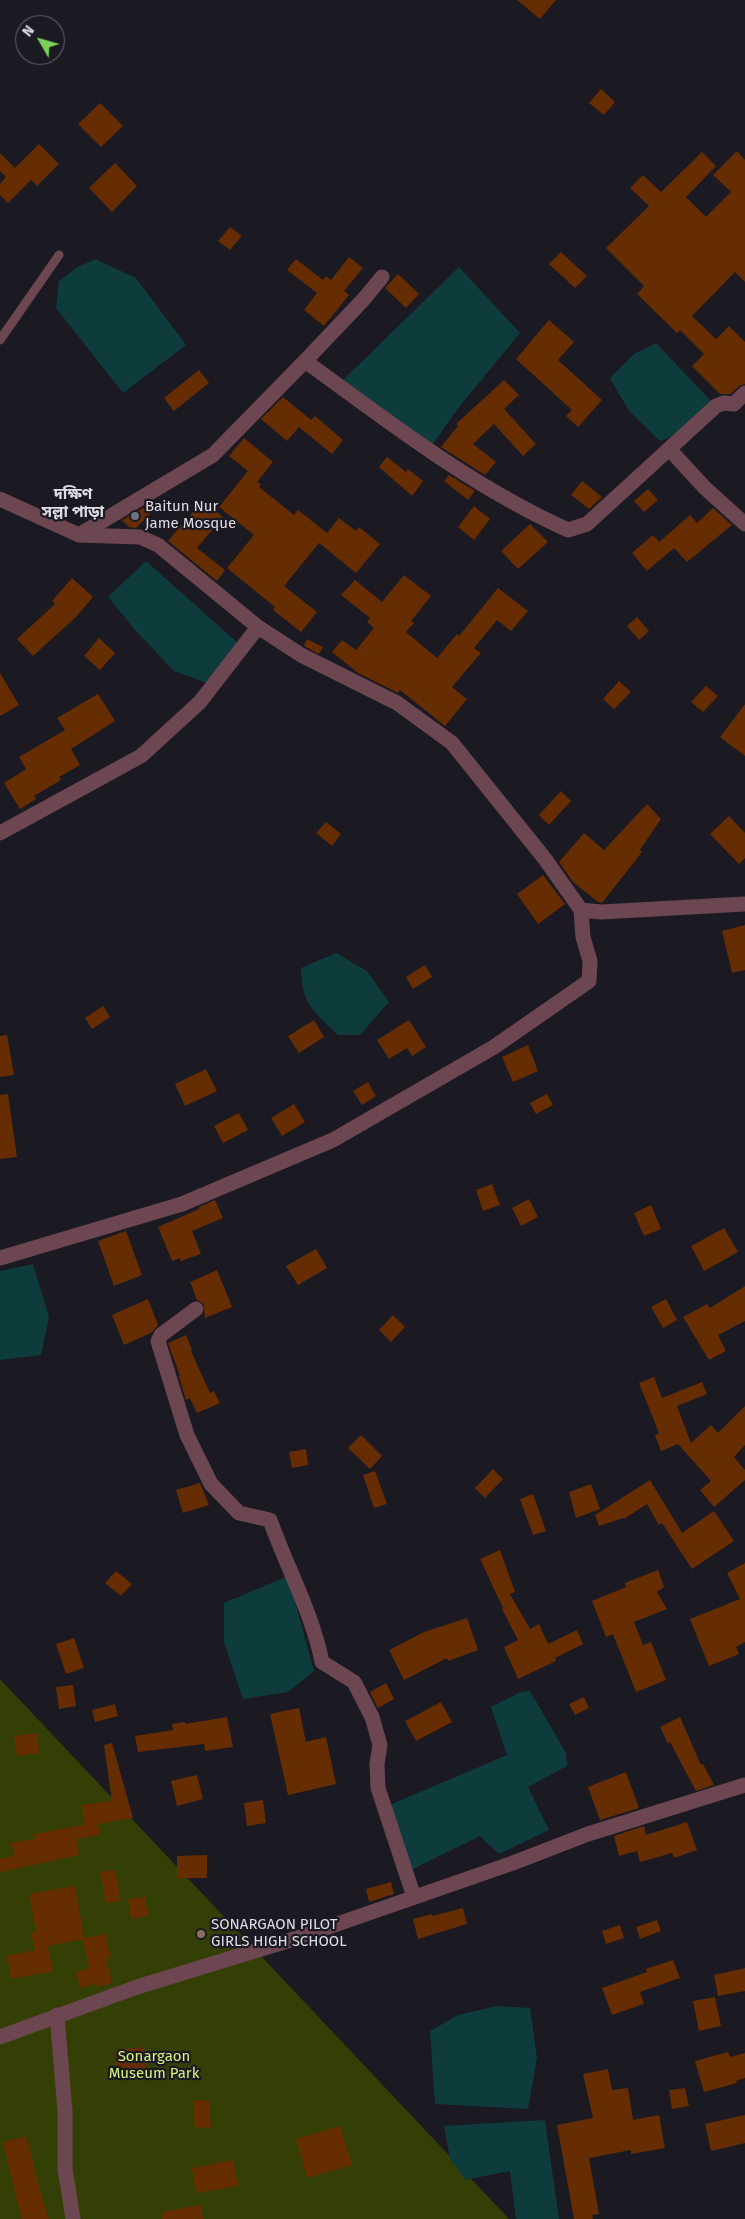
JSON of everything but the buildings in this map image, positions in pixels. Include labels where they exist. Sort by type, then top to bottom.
[{"type":"street","points":[[79,535],[213,455],[363,300],[382,277]]},
{"type":"street","points":[[305,361],[444,461],[528,512],[568,530],[587,524],[716,406],[724,403],[734,404],[745,393]]},
{"type":"street","points":[[670,450],[705,488],[745,524]]},
{"type":"street","points":[[0,499],[79,535],[140,537],[158,546],[258,627],[301,655],[397,703],[452,743],[539,852],[581,910],[583,937],[590,961],[589,981],[494,1047],[332,1140],[182,1204],[0,1258]]},
{"type":"street","points":[[0,833],[141,756],[200,702],[258,627]]},
{"type":"street","points":[[581,910],[600,912],[745,904]]},
{"type":"street","points":[[196,1309],[161,1335],[158,1341],[187,1435],[211,1484],[239,1513],[270,1520],[279,1545],[301,1592],[322,1662],[354,1682],[372,1717],[380,1745],[377,1764],[378,1788],[414,1897]]},
{"type":"street","points":[[0,2037],[137,1987],[297,1938],[513,1863],[588,1834],[745,1785]]},
{"type":"street","points":[[57,2015],[65,2111],[65,2169],[73,2219]]},
{"type":"lane","points":[[0,340],[59,255]]},
{"type":"green space","name":"Sonargaon Museum Park","points":[[0,1679],[509,2219],[0,2219]]},
{"type":"shaded area","points":[[95,259],[136,278],[186,345],[123,393],[56,308],[59,281],[76,268]]},
{"type":"shaded area","points":[[459,267],[520,333],[460,406],[430,448],[342,385],[344,379]]},
{"type":"shaded area","points":[[656,343],[711,401],[687,431],[660,441],[629,411],[610,378],[634,354]]},
{"type":"shaded area","points":[[146,561],[239,644],[209,684],[174,671],[136,631],[108,597]]},
{"type":"shaded area","points":[[336,953],[367,971],[389,1002],[360,1035],[338,1035],[310,1006],[304,991],[301,968]]},
{"type":"shaded area","points":[[33,1264],[49,1317],[41,1355],[0,1360],[0,1271]]},
{"type":"shaded area","points":[[288,1576],[314,1671],[288,1692],[243,1699],[224,1642],[224,1603]]},
{"type":"shaded area","points":[[530,1691],[566,1753],[567,1766],[528,1787],[549,1830],[499,1854],[480,1836],[409,1871],[387,1806],[507,1755],[491,1707],[521,1692]]},
{"type":"shaded area","points":[[497,2006],[530,2008],[537,2058],[528,2109],[435,2104],[430,2031],[458,2015]]},
{"type":"shaded area","points":[[545,2120],[559,2219],[516,2219],[510,2171],[465,2180],[450,2159],[444,2126]]},
{"type":"place","name":"Baitun Nur Jame Mosque","points":[[135,516]]},
{"type":"place","name":"SONARGAON PILOT GIRLS HIGH SCHOOL","points":[[201,1934]]},
{"type":"district","name":"দক্ষিণ সল্লা পাড়া","points":[[73,504]]}]
